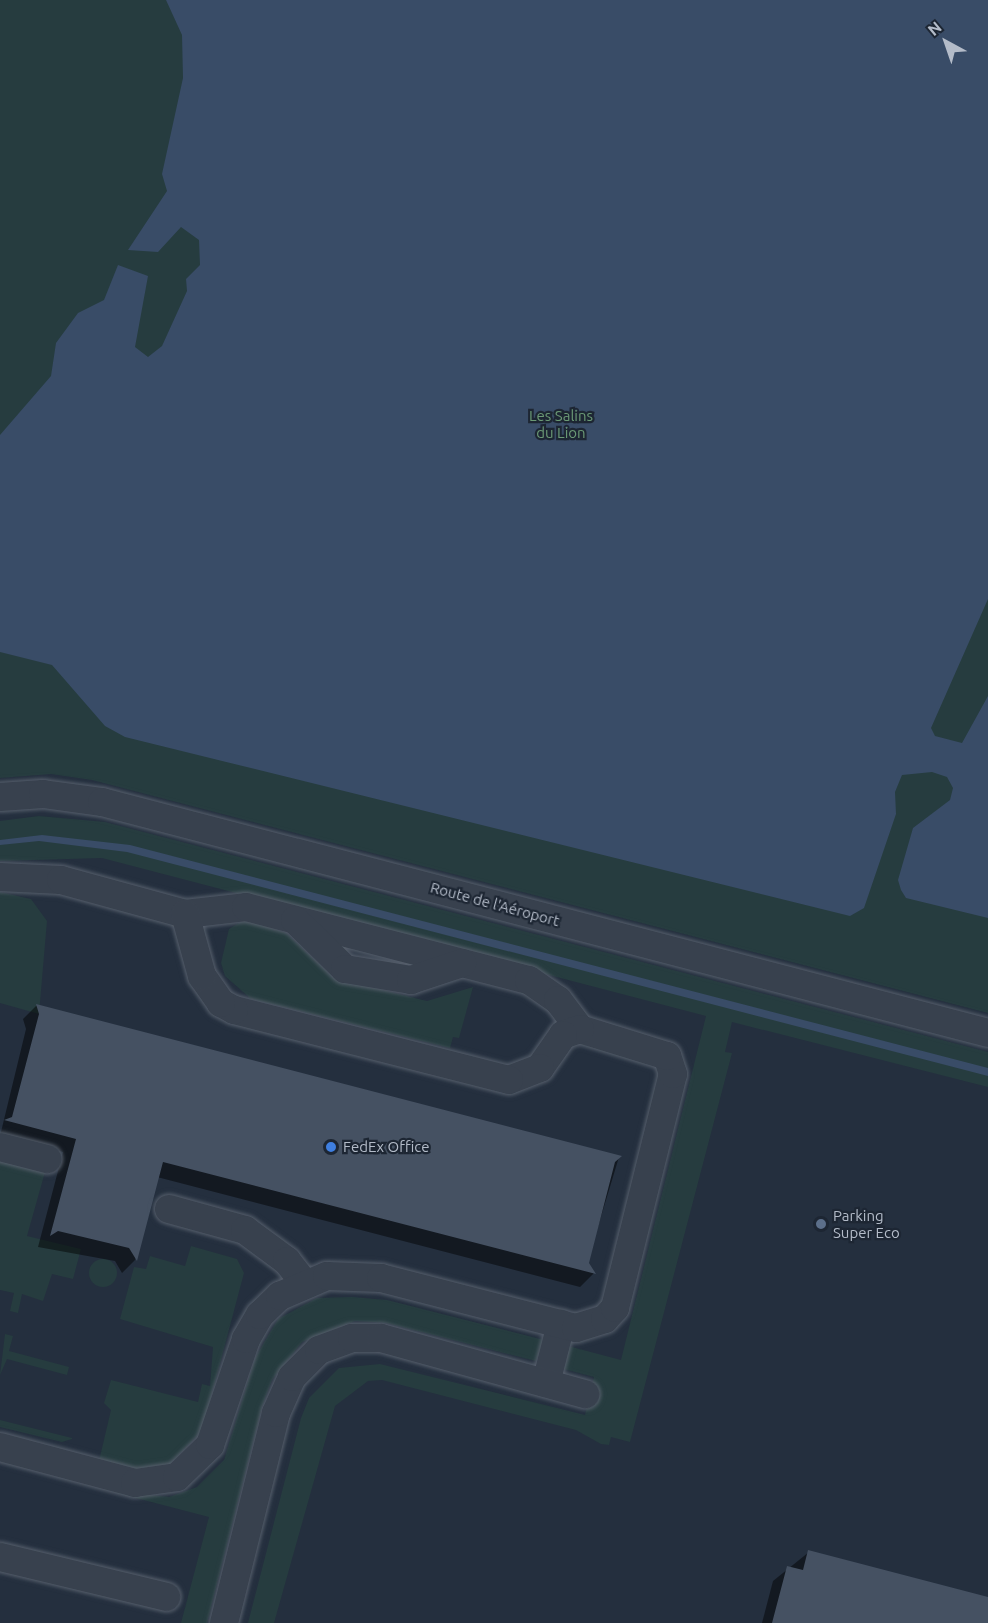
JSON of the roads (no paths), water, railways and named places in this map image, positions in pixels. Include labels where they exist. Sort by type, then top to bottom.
[{"type":"street","name":"Route de l'Aéroport","points":[[0,797],[43,794],[102,802],[988,1033]]},
{"type":"street","points":[[0,877],[61,880],[185,914],[232,906],[462,963],[543,987],[580,1029],[657,1050],[667,1056],[673,1074],[615,1308],[589,1326],[561,1324],[381,1278],[327,1276],[304,1283],[260,1315],[246,1339],[210,1445],[177,1478],[135,1484],[0,1447]]},
{"type":"street","points":[[185,914],[202,976],[220,1003],[234,1010],[509,1080],[540,1068],[563,1035],[580,1029]]},
{"type":"street","points":[[0,1147],[47,1159]]},
{"type":"street","points":[[169,1209],[245,1230],[287,1261],[304,1283]]},
{"type":"street","points":[[546,1383],[561,1324]]},
{"type":"street","points":[[224,1623],[276,1413],[292,1377],[319,1350],[352,1338],[381,1338],[585,1394]]},
{"type":"street","points":[[0,1557],[166,1597]]},
{"type":"water","name":"Les Salins du Lion","points":[[166,0],[988,0],[988,599],[931,728],[935,736],[962,743],[988,696],[988,918],[906,898],[901,890],[898,880],[913,828],[950,800],[953,788],[947,777],[932,772],[902,775],[895,792],[896,814],[864,908],[850,916],[125,737],[105,726],[52,665],[0,652],[0,435],[51,376],[56,343],[78,313],[104,300],[118,265],[148,276],[135,347],[148,357],[162,346],[187,291],[186,279],[200,265],[199,240],[181,227],[158,252],[128,250],[167,191],[162,174],[183,78],[182,35]]},
{"type":"water","points":[[42,835],[130,845],[988,1068],[988,1076],[127,852],[39,841],[0,845],[0,840]]},
{"type":"place","name":"FedEx Office","points":[[331,1147]]},
{"type":"place","name":"Parking Super Eco","points":[[821,1224]]}]
